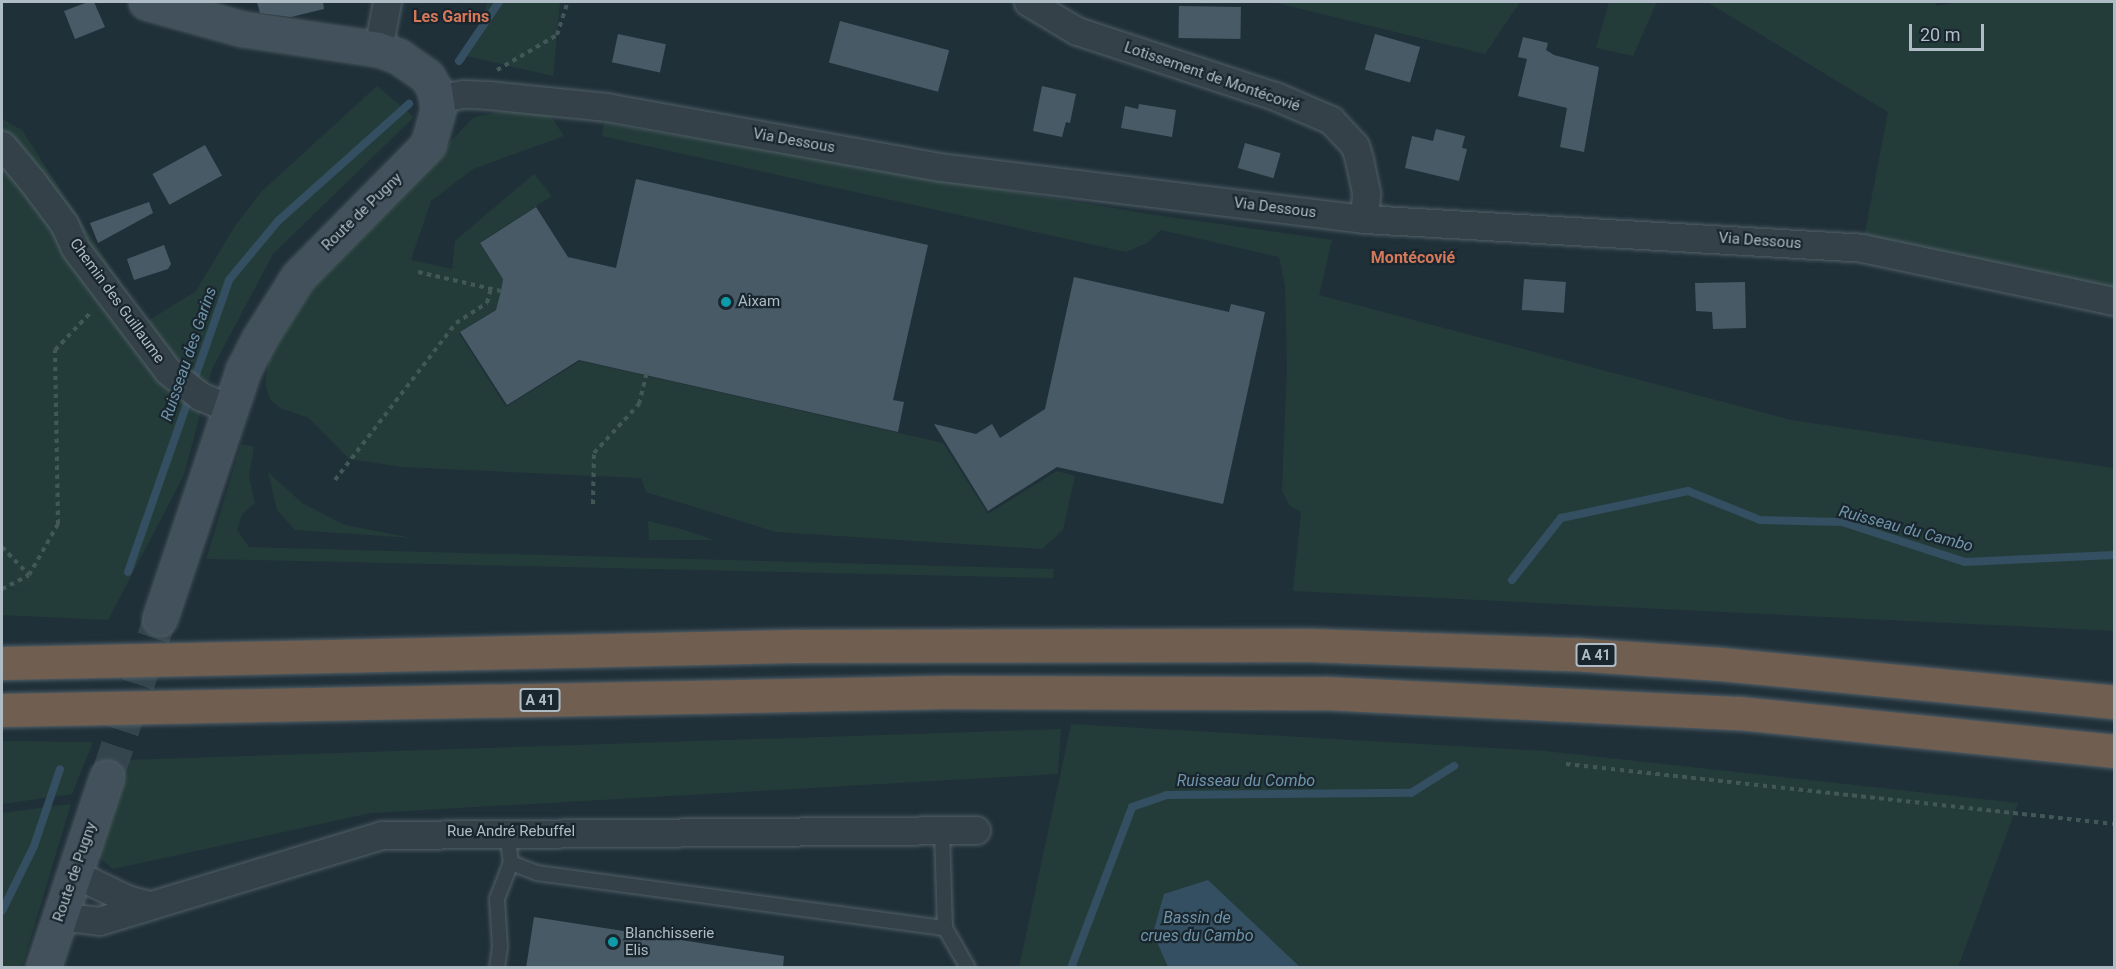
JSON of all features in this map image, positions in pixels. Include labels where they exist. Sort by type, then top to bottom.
[{"type":"highway","name":"A 41","points":[[2,663],[791,646],[1309,645],[1573,654],[1720,664],[2115,702]]},
{"type":"highway","name":"A 41","points":[[2,710],[934,692],[1278,692],[1447,696],[1740,713],[2115,751]]},
{"type":"street","points":[[146,2],[243,29],[378,49],[398,56],[427,76],[437,99]]},
{"type":"street","points":[[378,49],[387,2]]},
{"type":"street","name":"Lotissement de Montécovié","points":[[1028,2],[1077,31],[1275,96],[1331,120],[1354,146],[1359,159],[1366,193],[1364,219]]},
{"type":"street","name":"Via Dessous","points":[[437,99],[463,94],[488,95],[606,107],[940,167],[1364,219],[1862,248],[2115,301]]},
{"type":"street","name":"Route de Pugny","points":[[160,618],[243,371],[275,310],[298,277],[428,145],[436,127],[437,99]]},
{"type":"street","name":"Chemin des Guillaume","points":[[2,144],[64,224],[75,248],[111,296],[189,388],[230,409]]},
{"type":"street","name":"Route de Pugny","points":[[43,968],[107,777]]},
{"type":"street","name":"Rue André Rebuffel","points":[[59,916],[99,921],[382,835],[507,831],[942,832],[976,830]]},
{"type":"street","points":[[75,874],[127,899],[149,905]]},
{"type":"lane","points":[[497,968],[501,947],[497,899],[511,863],[507,831]]},
{"type":"lane","points":[[942,832],[945,928],[968,968]]},
{"type":"lane","points":[[511,863],[537,873],[945,928]]},
{"type":"path","points":[[488,95],[490,74],[557,35],[568,2]]},
{"type":"path","points":[[418,272],[501,291]]},
{"type":"path","points":[[335,480],[456,323],[487,303],[491,288]]},
{"type":"path","points":[[2,589],[29,575],[58,524],[55,350],[72,328],[111,296]]},
{"type":"path","points":[[593,504],[594,453],[639,404],[648,369]]},
{"type":"path","points":[[2,547],[29,575]]},
{"type":"path","points":[[1566,764],[2115,824]]},
{"type":"green space","points":[[488,2],[560,2],[553,76],[466,56]]},
{"type":"green space","points":[[1273,2],[1520,2],[1485,54]]},
{"type":"green space","points":[[1609,2],[1657,2],[1633,56],[1596,48]]},
{"type":"green space","points":[[1707,2],[1935,2],[1936,6],[1960,2],[2114,2],[2114,301],[1862,248],[1888,112]]},
{"type":"green space","points":[[377,86],[414,117],[273,254],[212,369],[184,475],[108,620],[2,615],[2,586],[34,596],[2,585],[2,119],[22,130],[146,322],[196,291],[235,226],[261,192]]},
{"type":"green space","points":[[510,110],[550,115],[564,136],[473,169],[431,201],[411,260],[452,269],[455,241],[534,174],[552,196],[479,243],[503,279],[499,307],[459,333],[506,407],[580,361],[943,443],[988,514],[1057,471],[1075,476],[1063,530],[1042,549],[776,532],[646,492],[641,478],[402,467],[349,459],[309,418],[280,408],[270,399],[265,384],[269,356],[321,276],[474,117]]},
{"type":"green space","points":[[604,123],[1143,213],[1332,240],[1319,295],[1791,420],[2114,468],[2114,631],[1293,591],[1301,512],[1290,506],[1282,491],[1287,368],[1285,286],[1279,257],[1161,230],[1147,243],[1126,252],[602,136]]},
{"type":"green space","points":[[241,444],[254,447],[249,476],[255,503],[242,514],[237,530],[249,547],[1054,569],[1053,578],[206,559]]},
{"type":"green space","points":[[268,472],[302,503],[345,525],[412,538],[295,530],[277,510]]},
{"type":"green space","points":[[648,521],[681,529],[714,540],[649,540]]},
{"type":"green space","points":[[1071,724],[1545,751],[2018,803],[1958,967],[1019,968]]},
{"type":"green space","points":[[1061,729],[1058,774],[371,813],[113,869],[97,856],[101,828],[125,760]]},
{"type":"green space","points":[[2,741],[93,742],[72,794],[2,804]]},
{"type":"green space","points":[[71,804],[22,967],[2,967],[2,813]]},
{"type":"water","name":"Bassin de crues du Cambo","points":[[1208,880],[1300,967],[1168,967],[1153,933],[1164,894]]},
{"type":"building","points":[[94,2],[105,27],[75,39],[64,11]]},
{"type":"building","points":[[257,2],[323,2],[324,9],[291,17],[260,13]]},
{"type":"building","points":[[1179,6],[1241,7],[1240,39],[1178,38]]},
{"type":"building","points":[[840,21],[949,50],[938,92],[829,63]]},
{"type":"building","points":[[618,34],[666,44],[660,73],[612,62]]},
{"type":"building","points":[[1375,34],[1420,47],[1410,83],[1365,70]]},
{"type":"building","points":[[1523,37],[1548,43],[1546,50],[1554,55],[1599,67],[1584,152],[1560,147],[1567,108],[1518,96],[1527,59],[1518,57]]},
{"type":"building","points":[[1042,86],[1076,94],[1070,123],[1066,122],[1062,137],[1033,131]]},
{"type":"building","points":[[1139,104],[1176,110],[1172,137],[1121,128],[1125,106],[1138,109]]},
{"type":"building","points":[[1436,129],[1465,136],[1462,148],[1467,149],[1459,181],[1405,168],[1412,136],[1433,141]]},
{"type":"building","points":[[1245,143],[1281,153],[1273,178],[1238,168]]},
{"type":"building","points":[[205,145],[222,176],[169,205],[153,174]]},
{"type":"building","name":"Aixam","points":[[636,179],[928,245],[893,400],[904,402],[898,432],[579,360],[507,405],[460,332],[496,310],[501,291],[503,279],[480,243],[536,207],[568,257],[616,268]]},
{"type":"building","points":[[149,202],[153,213],[98,243],[90,223]]},
{"type":"building","points":[[164,245],[171,264],[168,269],[134,280],[127,259]]},
{"type":"building","points":[[1074,277],[1229,312],[1231,304],[1265,312],[1223,504],[1057,467],[988,511],[934,424],[976,434],[992,424],[1000,438],[1045,409]]},
{"type":"building","points":[[1524,279],[1566,282],[1564,313],[1522,310]]},
{"type":"building","points":[[1745,282],[1746,328],[1713,329],[1712,312],[1696,311],[1695,283]]},
{"type":"building","name":"Blanchisserie Elis","points":[[534,917],[784,956],[783,968],[526,968]]},
{"type":"waterway","name":"Ruisseau des Garins","points":[[459,61],[499,2]]},
{"type":"waterway","name":"Ruisseau des Garins","points":[[193,383],[229,280],[278,221],[409,104]]},
{"type":"waterway","name":"Ruisseau des Garins","points":[[128,572],[190,395]]},
{"type":"waterway","name":"Ruisseau du Cambo","points":[[1512,580],[1561,518],[1688,491],[1760,520],[1842,522],[1965,562],[2114,555]]},
{"type":"waterway","name":"Ruisseau du Combo","points":[[1071,968],[1132,807],[1167,795],[1411,793],[1454,766]]},
{"type":"waterway","name":"Ruisseau des Garins","points":[[2,911],[34,846],[60,769]]},
{"type":"tunnel","points":[[107,777],[160,618]]},
{"type":"place","name":"Aixam","points":[[726,302]]},
{"type":"place","name":"Blanchisserie Elis","points":[[613,942]]},
{"type":"district","name":"Les Garins","points":[[451,17]]},
{"type":"district","name":"Montécovié","points":[[1413,258]]}]
